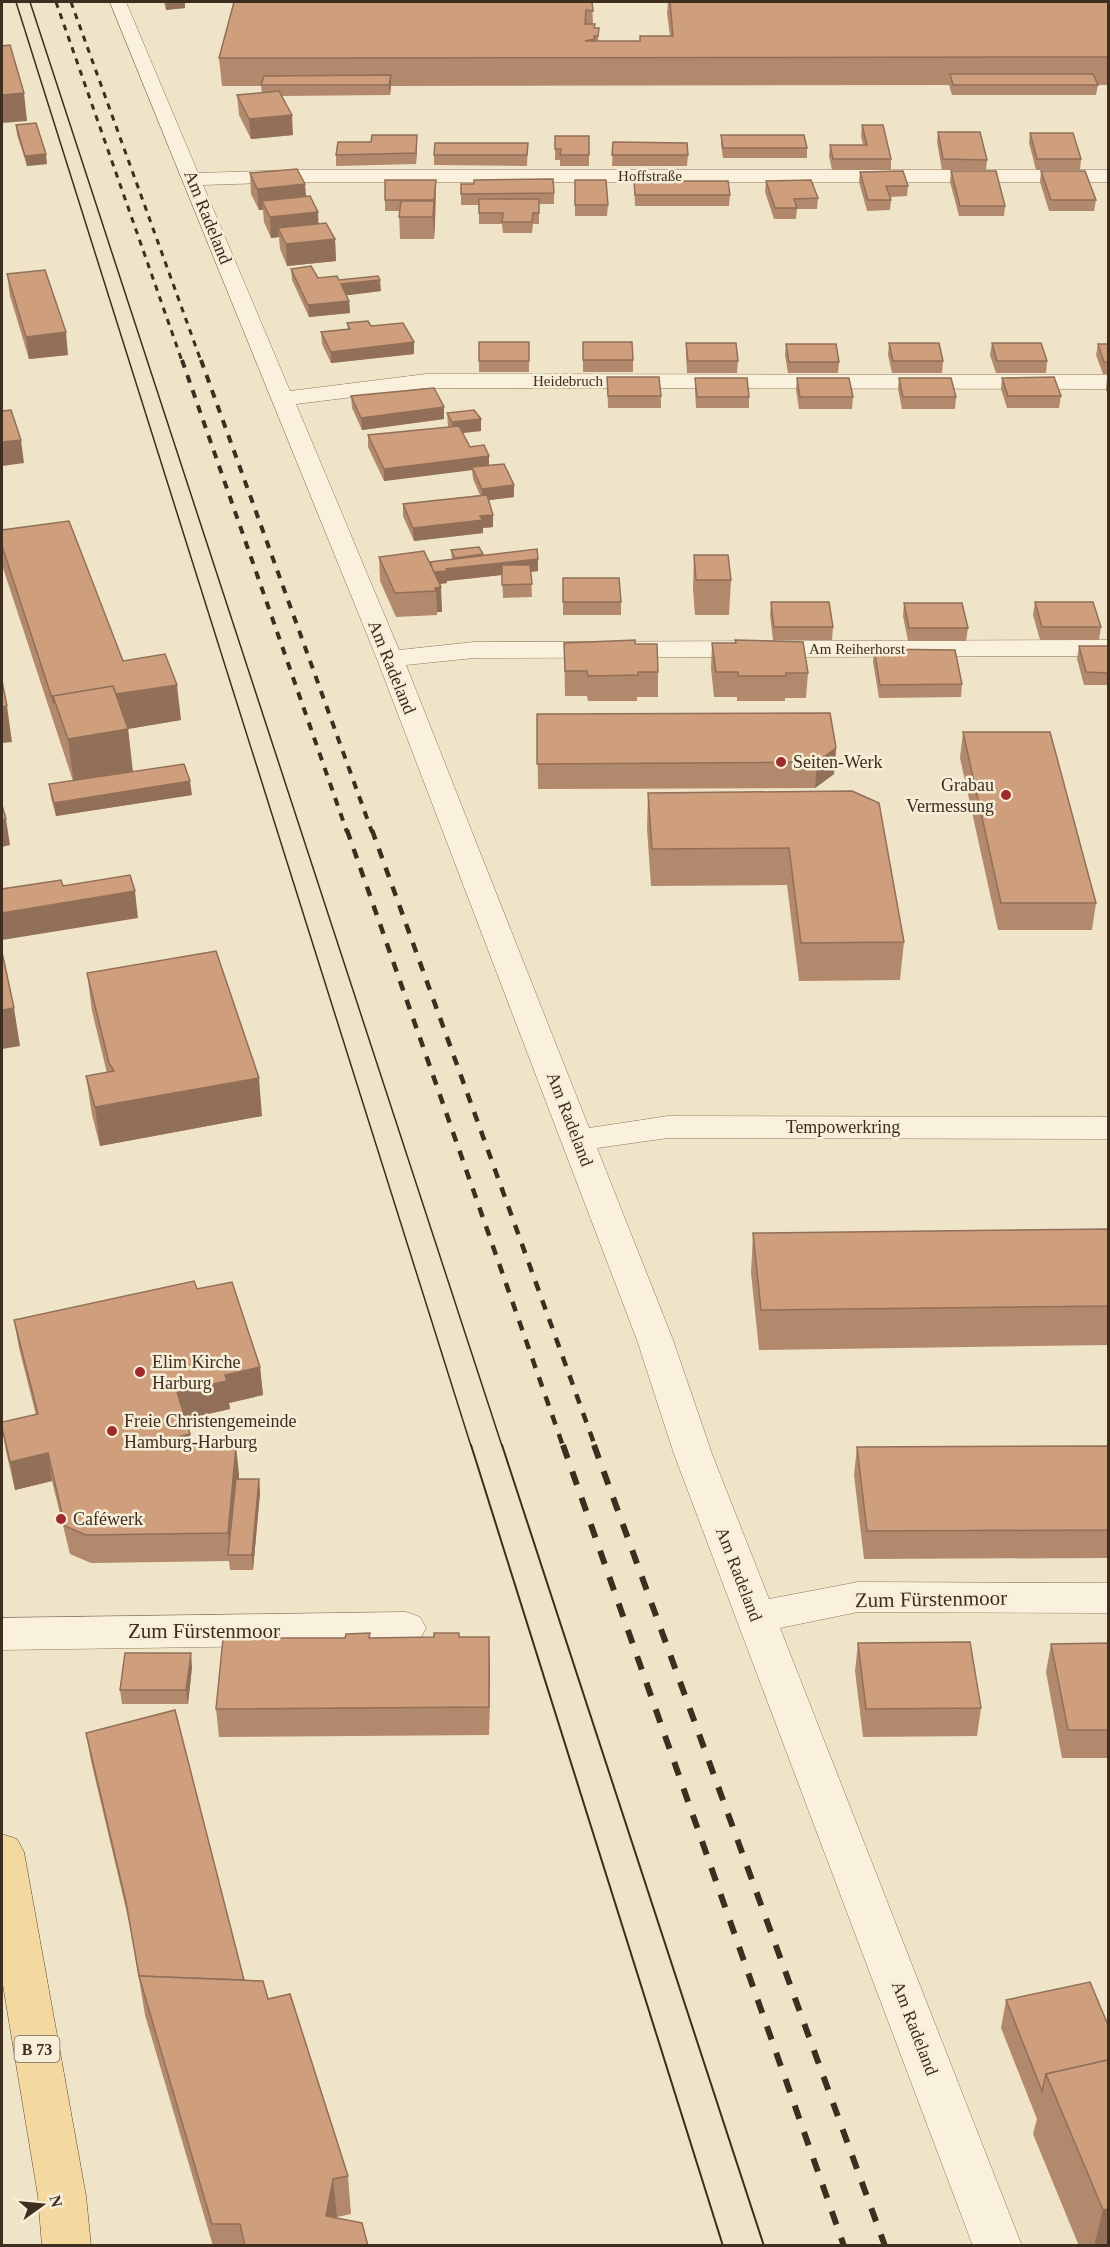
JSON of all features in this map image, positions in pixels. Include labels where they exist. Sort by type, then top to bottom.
[{"type":"main road","name":"B 73","points":[[2,1852],[54,2150],[68,2246]]},
{"type":"street","name":"Am Radeland","points":[[118,2],[390,659],[655,1340],[693,1454],[998,2246]]},
{"type":"street","name":"Hoffstraße","points":[[192,179],[298,176],[1108,176]]},
{"type":"street","name":"Heidebruch","points":[[281,399],[426,381],[1108,382]]},
{"type":"street","name":"Am Reiherhorst","points":[[390,659],[474,650],[1108,648]]},
{"type":"street","name":"Tempowerkring","points":[[578,1140],[668,1126],[1108,1128]]},
{"type":"street","name":"Zum Fürstenmoor","points":[[756,1617],[858,1597],[1108,1598]]},
{"type":"street","name":"Zum Fürstenmoor","points":[[2,1634],[406,1628]]},
{"type":"building","points":[[234,2],[592,2],[593,11],[586,10],[585,24],[595,24],[594,28],[599,28],[598,36],[585,41],[640,41],[640,36],[673,36],[670,2],[1108,2],[1108,57],[219,58]]},
{"type":"building","points":[[10,45],[24,93],[2,95],[2,46]]},
{"type":"building","points":[[950,74],[1093,74],[1098,85],[953,85]]},
{"type":"building","points":[[391,75],[389,85],[261,85],[264,76]]},
{"type":"building","points":[[279,91],[292,115],[249,119],[237,95]]},
{"type":"building","points":[[36,123],[46,154],[25,156],[16,125]]},
{"type":"building","points":[[862,125],[883,125],[891,159],[833,159],[830,145],[867,145]]},
{"type":"building","points":[[938,132],[980,132],[987,160],[943,159]]},
{"type":"building","points":[[1030,133],[1073,133],[1081,159],[1037,159]]},
{"type":"building","points":[[372,135],[417,135],[416,153],[336,155],[338,142],[371,142]]},
{"type":"building","points":[[721,135],[804,135],[807,148],[723,148]]},
{"type":"building","points":[[555,136],[589,136],[589,155],[560,155],[561,149],[555,149]]},
{"type":"building","points":[[613,142],[687,143],[688,155],[612,155]]},
{"type":"building","points":[[435,143],[528,143],[527,155],[434,155]]},
{"type":"building","points":[[297,169],[305,184],[257,189],[250,173]]},
{"type":"building","points":[[903,171],[908,186],[886,186],[891,200],[868,200],[860,172]]},
{"type":"building","points":[[951,171],[996,171],[1005,206],[960,206]]},
{"type":"building","points":[[1041,171],[1085,171],[1096,200],[1051,200]]},
{"type":"building","points":[[553,179],[554,193],[461,194],[461,184],[474,184],[474,180]]},
{"type":"building","points":[[385,180],[436,180],[434,200],[385,200]]},
{"type":"building","points":[[575,180],[606,180],[608,205],[575,205]]},
{"type":"building","points":[[811,180],[818,198],[794,199],[797,208],[775,208],[766,181]]},
{"type":"building","points":[[634,181],[728,181],[730,195],[635,195]]},
{"type":"building","points":[[310,196],[318,212],[270,217],[262,201]]},
{"type":"building","points":[[479,199],[539,199],[539,213],[533,213],[532,222],[502,222],[503,213],[479,213]]},
{"type":"building","points":[[401,201],[434,201],[433,217],[399,217]]},
{"type":"building","points":[[326,223],[335,239],[286,244],[278,228]]},
{"type":"building","points":[[311,266],[318,278],[337,276],[339,280],[378,276],[380,280],[341,284],[349,301],[308,305],[291,269]]},
{"type":"building","points":[[45,270],[66,332],[26,337],[7,274]]},
{"type":"building","points":[[368,321],[371,326],[403,323],[414,342],[331,352],[321,332],[350,329],[347,323]]},
{"type":"building","points":[[479,342],[529,342],[529,361],[479,361]]},
{"type":"building","points":[[583,342],[632,342],[633,360],[583,360]]},
{"type":"building","points":[[686,343],[736,343],[738,361],[688,361]]},
{"type":"building","points":[[889,343],[939,343],[943,361],[893,361]]},
{"type":"building","points":[[992,343],[1041,343],[1047,361],[997,361]]},
{"type":"building","points":[[786,344],[836,344],[839,362],[789,362]]},
{"type":"building","points":[[1098,344],[1108,344],[1108,362],[1104,362]]},
{"type":"building","points":[[607,377],[659,377],[661,396],[608,396]]},
{"type":"building","points":[[1054,377],[1061,396],[1008,396],[1002,378]]},
{"type":"building","points":[[695,378],[747,378],[749,397],[697,397]]},
{"type":"building","points":[[797,378],[849,378],[853,397],[800,397]]},
{"type":"building","points":[[899,378],[951,378],[956,397],[903,397]]},
{"type":"building","points":[[434,388],[444,407],[361,418],[351,396]]},
{"type":"building","points":[[11,410],[21,440],[2,442],[2,411]]},
{"type":"building","points":[[474,410],[481,419],[452,422],[447,413]]},
{"type":"building","points":[[459,426],[470,447],[484,445],[489,456],[384,469],[368,435]]},
{"type":"building","points":[[504,464],[514,485],[482,489],[472,467]]},
{"type":"building","points":[[487,495],[493,515],[480,516],[483,520],[413,528],[403,504]]},
{"type":"building","points":[[69,521],[123,661],[165,654],[177,685],[116,694],[113,686],[53,696],[54,704],[2,546],[2,530]]},
{"type":"building","points":[[479,547],[483,554],[455,558],[451,550]]},
{"type":"building","points":[[537,549],[538,559],[446,569],[447,571],[434,572],[430,562]]},
{"type":"building","points":[[424,551],[441,587],[435,588],[436,591],[395,593],[379,557]]},
{"type":"building","points":[[694,555],[728,555],[731,580],[696,580]]},
{"type":"building","points":[[502,565],[530,565],[532,584],[502,585]]},
{"type":"building","points":[[563,578],[619,578],[621,602],[563,602]]},
{"type":"building","points":[[771,602],[829,602],[833,627],[774,627]]},
{"type":"building","points":[[1035,602],[1093,602],[1101,627],[1042,627]]},
{"type":"building","points":[[904,603],[962,603],[968,628],[909,628]]},
{"type":"building","points":[[635,640],[635,644],[657,644],[658,672],[638,672],[638,675],[588,676],[587,671],[565,671],[564,643]]},
{"type":"building","points":[[735,640],[803,642],[808,673],[786,673],[786,676],[738,676],[738,672],[716,672],[712,643],[736,643]]},
{"type":"building","points":[[1079,646],[1108,646],[1108,673],[1086,672]]},
{"type":"building","points":[[874,649],[955,650],[962,684],[880,685]]},
{"type":"building","points":[[2,681],[7,706],[2,707]]},
{"type":"building","points":[[113,686],[128,729],[68,739],[53,696]]},
{"type":"building","points":[[830,713],[836,748],[817,762],[537,764],[537,714]]},
{"type":"building","points":[[963,732],[1050,732],[1096,903],[1001,903]]},
{"type":"building","points":[[184,764],[190,781],[54,803],[49,784]]},
{"type":"building","points":[[852,791],[879,803],[904,942],[801,943],[789,848],[652,849],[648,793]]},
{"type":"building","points":[[2,805],[6,819],[2,820]]},
{"type":"building","points":[[130,875],[135,891],[2,913],[2,889],[61,880],[63,886]]},
{"type":"building","points":[[216,951],[259,1078],[95,1107],[86,1076],[114,1071],[109,1063],[87,973]]},
{"type":"building","points":[[2,952],[14,1008],[2,1010]]},
{"type":"building","points":[[1108,1229],[1108,1306],[761,1310],[753,1233]]},
{"type":"building","name":"Freie Christengemeinde Hamburg-Harburg","points":[[194,1281],[197,1289],[232,1282],[260,1367],[225,1375],[227,1381],[177,1392],[190,1434],[164,1440],[166,1445],[236,1446],[228,1533],[86,1535],[65,1526],[48,1453],[10,1462],[2,1422],[38,1414],[14,1320]]},
{"type":"building","points":[[1108,1446],[1108,1530],[867,1531],[857,1447]]},
{"type":"building","points":[[236,1479],[259,1479],[252,1555],[228,1555]]},
{"type":"building","points":[[370,1633],[369,1638],[434,1637],[434,1633],[459,1633],[459,1637],[489,1637],[489,1707],[216,1709],[223,1639],[248,1638],[248,1634],[279,1634],[278,1638],[345,1638],[346,1634]]},
{"type":"building","points":[[970,1642],[981,1708],[866,1709],[858,1643]]},
{"type":"building","points":[[1108,1643],[1108,1730],[1068,1730],[1051,1644]]},
{"type":"building","points":[[125,1653],[191,1653],[186,1690],[120,1690]]},
{"type":"building","points":[[175,1710],[244,1980],[139,1976],[126,1902],[86,1733]]},
{"type":"building","points":[[139,1976],[263,1981],[268,1999],[290,1994],[348,2176],[333,2179],[326,2216],[362,2223],[368,2246],[245,2246],[240,2224],[212,2224]]},
{"type":"building","points":[[1090,1982],[1108,2025],[1108,2060],[1046,2074],[1042,2091],[1006,2000]]},
{"type":"building","points":[[1108,2060],[1108,2209],[1103,2210],[1046,2074]]},
{"type":"tram line","points":[[16,2],[471,1446]]},
{"type":"tram line","points":[[30,2],[502,1446]]},
{"type":"tram line","points":[[471,1445],[723,2246]]},
{"type":"tram line","points":[[502,1445],[764,2246]]},
{"type":"railway","points":[[56,2],[182,361]]},
{"type":"railway","points":[[71,2],[201,361]]},
{"type":"railway","points":[[182,360],[347,832]]},
{"type":"railway","points":[[201,360],[372,832]]},
{"type":"railway","points":[[347,830],[563,1446]]},
{"type":"railway","points":[[372,830],[595,1446]]},
{"type":"railway","points":[[563,1445],[844,2246]]},
{"type":"railway","points":[[594,1445],[885,2246]]},
{"type":"place","name":"Seiten-Werk","points":[[781,762]]},
{"type":"place","name":"Grabau Vermessung","points":[[1006,795]]},
{"type":"place","name":"Elim Kirche Harburg","points":[[140,1372]]},
{"type":"place","name":"Freie Christengemeinde Hamburg-Harburg","points":[[112,1431]]},
{"type":"place","name":"Caféwerk","points":[[61,1519]]}]
